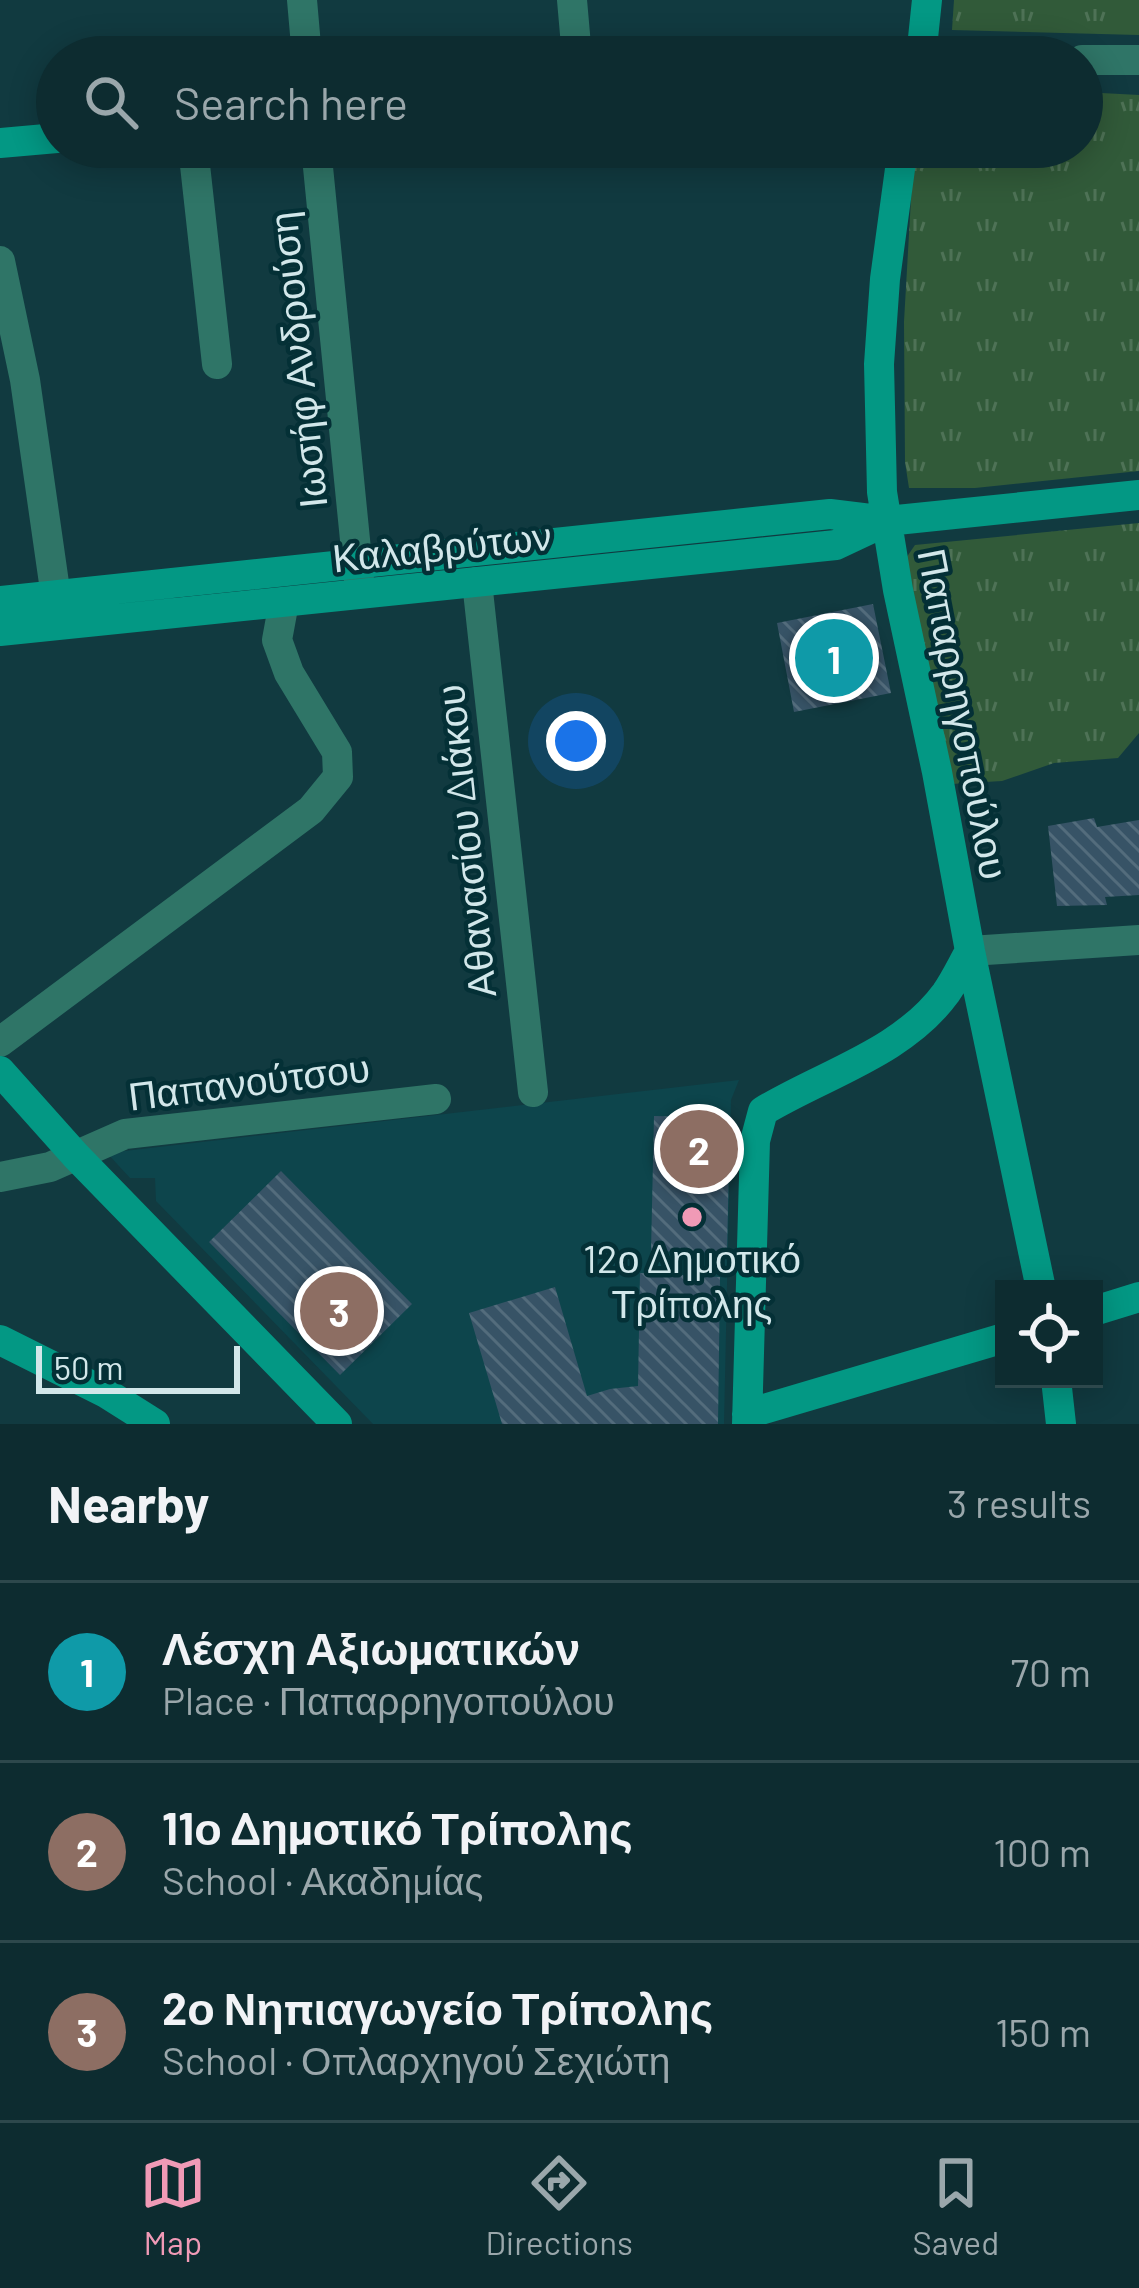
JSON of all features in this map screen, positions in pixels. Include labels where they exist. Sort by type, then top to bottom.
[{"type":"main road","points":[[923,36],[927,0]]},
{"type":"main road","points":[[0,143],[36,140]]},
{"type":"main road","name":"Παπαρρηγοπούλου","points":[[900,168],[879,364],[879,472],[970,951],[1039,1280]]},
{"type":"main road","name":"Καλαβρύτων","points":[[0,631],[57,610],[360,580],[830,514],[887,521],[1139,495]]},
{"type":"main road","name":"Καλαβρύτων","points":[[0,601],[57,610],[284,602],[360,580],[477,582],[836,545],[887,521]]},
{"type":"main road","points":[[970,951],[948,991],[901,1037],[763,1111],[755,1141],[747,1419],[995,1341]]},
{"type":"main road","points":[[0,1071],[76,1156],[338,1424]]},
{"type":"main road","points":[[1103,1308],[1139,1297]]},
{"type":"main road","points":[[0,1340],[106,1393],[155,1424]]},
{"type":"main road","points":[[1057,1388],[1061,1424]]},
{"type":"street","points":[[302,0],[305,36]]},
{"type":"street","points":[[572,0],[575,36]]},
{"type":"street","points":[[1103,60],[1139,60]]},
{"type":"street","points":[[195,168],[217,364]]},
{"type":"street","name":"Ιωσήφ Ανδρούση","points":[[318,168],[360,580]]},
{"type":"street","points":[[0,261],[25,380],[57,610]]},
{"type":"street","name":"Αθανασίου Διάκου","points":[[477,582],[533,1092]]},
{"type":"street","points":[[0,1042],[311,810],[338,777],[337,752],[290,673],[277,640],[284,602]]},
{"type":"street","points":[[970,951],[1139,940]]},
{"type":"street","name":"Παπανούτσου","points":[[0,1177],[36,1172],[125,1134],[436,1099]]},
{"type":"shaded area","points":[[739,1080],[731,1100],[724,1424],[373,1424],[156,1201],[155,1178],[130,1178],[107,1153]]},
{"type":"green space","points":[[954,0],[1139,0],[1139,35],[952,30]]},
{"type":"green space","points":[[1103,93],[1139,95],[1139,471],[975,488],[909,488],[904,322],[913,168],[1103,168]]},
{"type":"green space","points":[[1139,523],[1139,733],[1118,758],[1054,763],[1002,781],[951,784],[902,564],[915,545]]},
{"type":"building","points":[[873,604],[891,693],[794,712],[777,623]]},
{"type":"building","points":[[1094,818],[1097,827],[1139,820],[1139,895],[1105,897],[1107,905],[1057,906],[1048,826]]},
{"type":"building","points":[[654,1116],[730,1118],[727,1253],[651,1251]]},
{"type":"building","points":[[281,1171],[412,1304],[340,1375],[209,1242]]},
{"type":"building","points":[[640,1273],[720,1277],[718,1424],[502,1424],[469,1313],[555,1287],[587,1396],[638,1386]]},
{"type":"place","name":"Λέσχη Αξιωματικών","points":[[834,658]]},
{"type":"place","name":"11ο Δημοτικό Τρίπολης","points":[[699,1149]]},
{"type":"place","name":"12ο Δημοτικό Τρίπολης","points":[[692,1217]]},
{"type":"place","name":"2ο Νηπιαγωγείο Τρίπολης","points":[[339,1311]]}]
